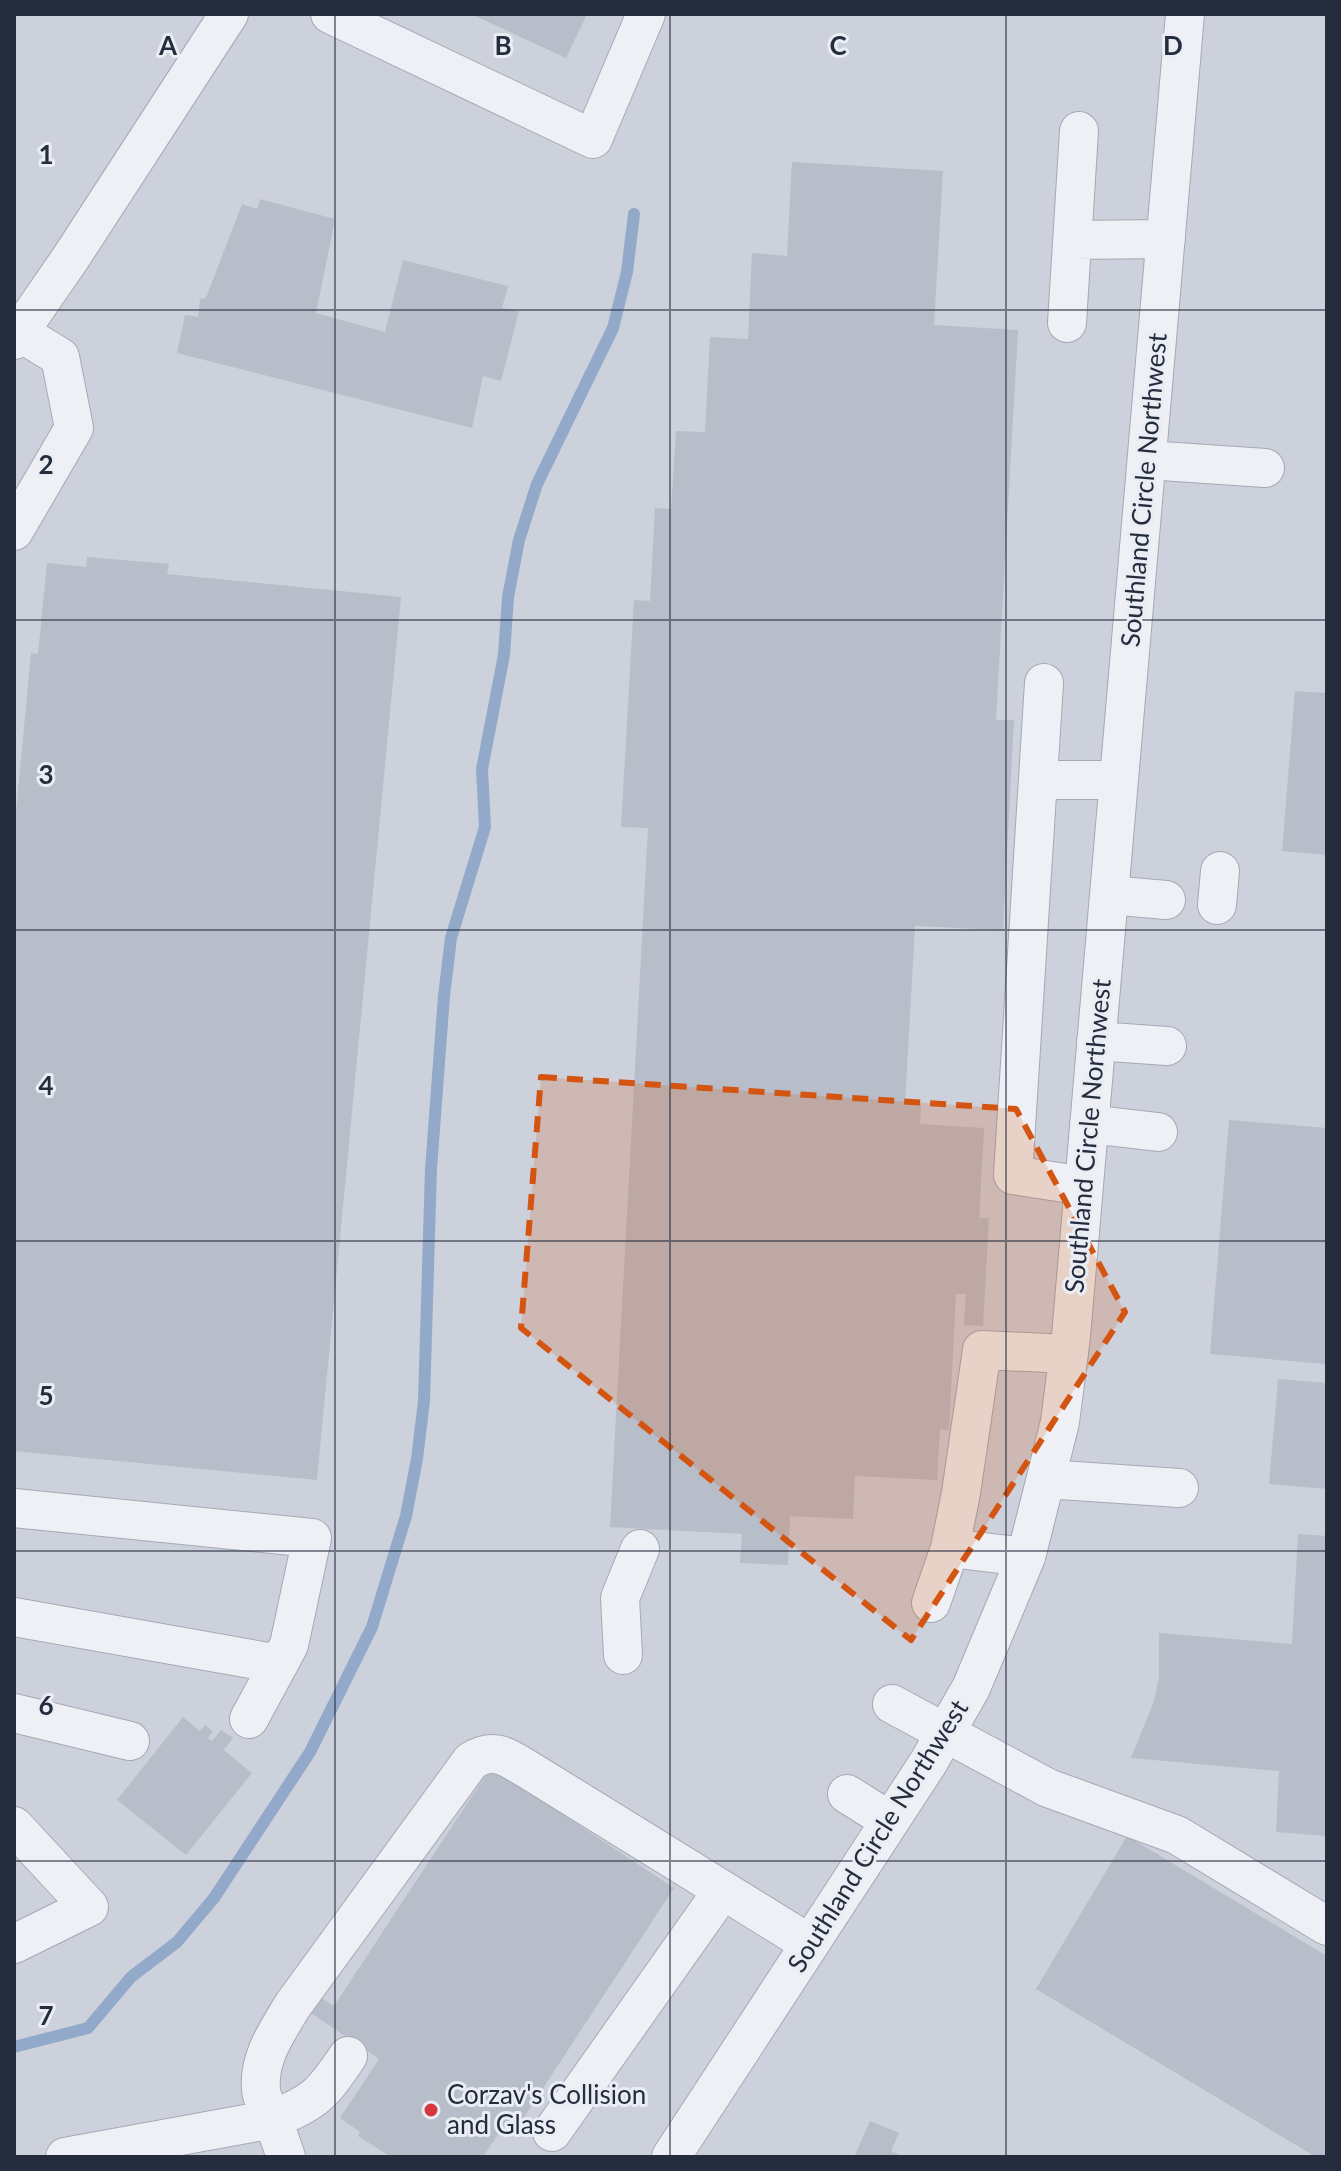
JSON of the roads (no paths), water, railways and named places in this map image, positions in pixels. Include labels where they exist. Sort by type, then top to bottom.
[{"type":"street","points":[[14,531],[74,428],[60,357],[17,336],[229,14]]},
{"type":"street","points":[[330,14],[593,139],[646,14]]},
{"type":"street","name":"Southland Circle Northwest","points":[[671,2157],[890,1821],[971,1688],[1026,1557],[1060,1422],[1084,1186],[1185,14]]},
{"type":"street","points":[[1067,323],[1079,131]]},
{"type":"street","points":[[1072,240],[1166,239]]},
{"type":"street","points":[[1147,460],[1265,468]]},
{"type":"street","points":[[1044,683],[1013,1175],[1084,1186]]},
{"type":"street","points":[[1038,780],[1119,780]]},
{"type":"street","points":[[1109,895],[1166,900]]},
{"type":"street","points":[[1096,1041],[1167,1046]]},
{"type":"street","points":[[1089,1124],[1158,1132]]},
{"type":"street","points":[[931,1603],[950,1548],[982,1350],[1069,1354]]},
{"type":"street","points":[[1046,1479],[1179,1488]]},
{"type":"street","points":[[14,1508],[312,1538],[289,1645],[249,1719]]},
{"type":"street","points":[[950,1548],[1026,1557]]},
{"type":"street","points":[[623,1655],[620,1598],[640,1549]]},
{"type":"street","points":[[14,1617],[279,1664]]},
{"type":"street","points":[[892,1704],[1048,1788],[1177,1835],[1327,1926]]},
{"type":"street","points":[[14,1713],[130,1741]]},
{"type":"street","points":[[286,2157],[260,2091],[263,2061],[275,2035],[293,2005],[471,1761],[484,1753],[502,1755],[527,1769],[810,1944]]},
{"type":"street","points":[[847,1794],[890,1821]]},
{"type":"street","points":[[14,1826],[89,1907],[14,1944]]},
{"type":"street","points":[[552,2132],[723,1890]]},
{"type":"street","points":[[65,2157],[273,2119],[312,2102],[325,2090],[348,2056]]},
{"type":"waterway","points":[[14,2047],[88,2028],[131,1977],[177,1942],[214,1898],[310,1752],[372,1627],[406,1516],[417,1459],[424,1401],[431,1169],[444,996],[451,938],[485,827],[482,769],[504,655],[508,597],[519,540],[537,484],[613,328],[627,272],[634,214]]},
{"type":"place","name":"Corzav's Collision and Glass","points":[[431,2110]]}]
